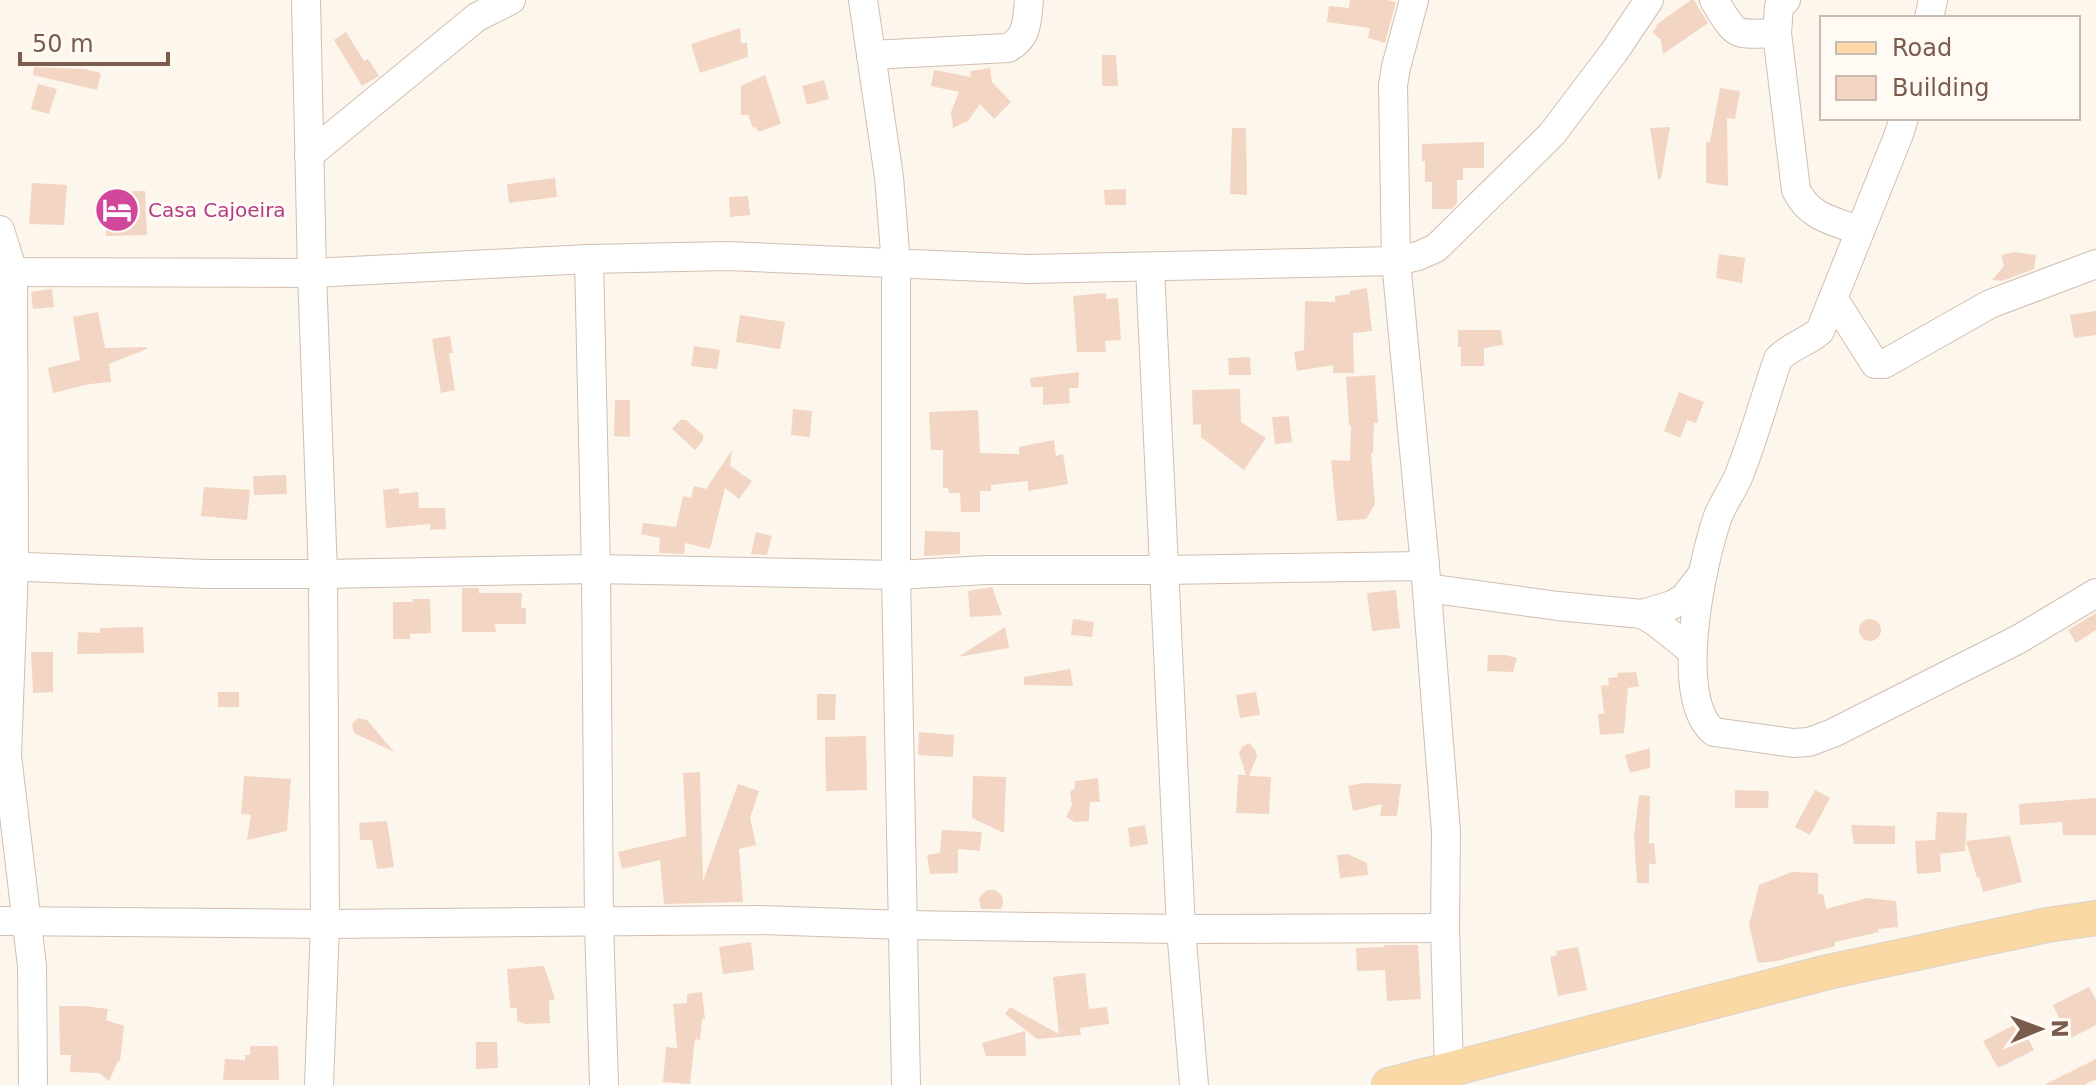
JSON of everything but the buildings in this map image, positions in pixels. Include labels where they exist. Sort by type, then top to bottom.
[{"type":"main road","points":[[1389,1085],[1828,972],[2047,925],[2096,918]]},
{"type":"street","points":[[306,0],[323,574],[325,924],[319,1085]]},
{"type":"street","points":[[309,155],[477,17],[511,0]]},
{"type":"street","points":[[863,0],[889,177],[896,265],[896,575],[906,1085]]},
{"type":"street","points":[[871,55],[1008,48],[1018,43],[1026,32],[1029,0]]},
{"type":"street","points":[[1414,0],[1393,85],[1396,261],[1446,832],[1449,1069]]},
{"type":"street","points":[[7,272],[312,273],[589,259],[727,256],[1027,269],[1396,261],[1436,248],[1552,134],[1649,0]]},
{"type":"street","points":[[1714,0],[1731,28],[1739,34],[1777,33]]},
{"type":"street","points":[[1786,0],[1779,6],[1777,33],[1796,190],[1803,204],[1815,214],[1860,231]]},
{"type":"street","points":[[1903,120],[1820,331],[1810,340],[1787,349],[1778,359],[1738,477],[1717,516],[1701,576],[1692,651],[1692,676],[1701,716],[1714,732],[1793,743],[1809,742],[1833,733],[2019,639],[2096,593]]},
{"type":"street","points":[[0,230],[7,272],[7,756],[14,922],[32,966],[33,1085]]},
{"type":"street","points":[[589,259],[604,1085]]},
{"type":"street","points":[[1833,298],[1875,364],[1879,365],[1990,304],[2096,264]]},
{"type":"street","points":[[1150,268],[1181,929],[1194,1085]]},
{"type":"street","points":[[7,566],[206,574],[596,569],[896,575],[986,570],[1163,570],[1426,577],[1558,606],[1642,614],[1684,598],[1701,576]]},
{"type":"street","points":[[1642,614],[1692,651]]},
{"type":"street","points":[[14,922],[325,924],[760,920],[1181,929],[1445,928]]},
{"type":"place","name":"Casa Cajoeira","points":[[117,210]]}]
